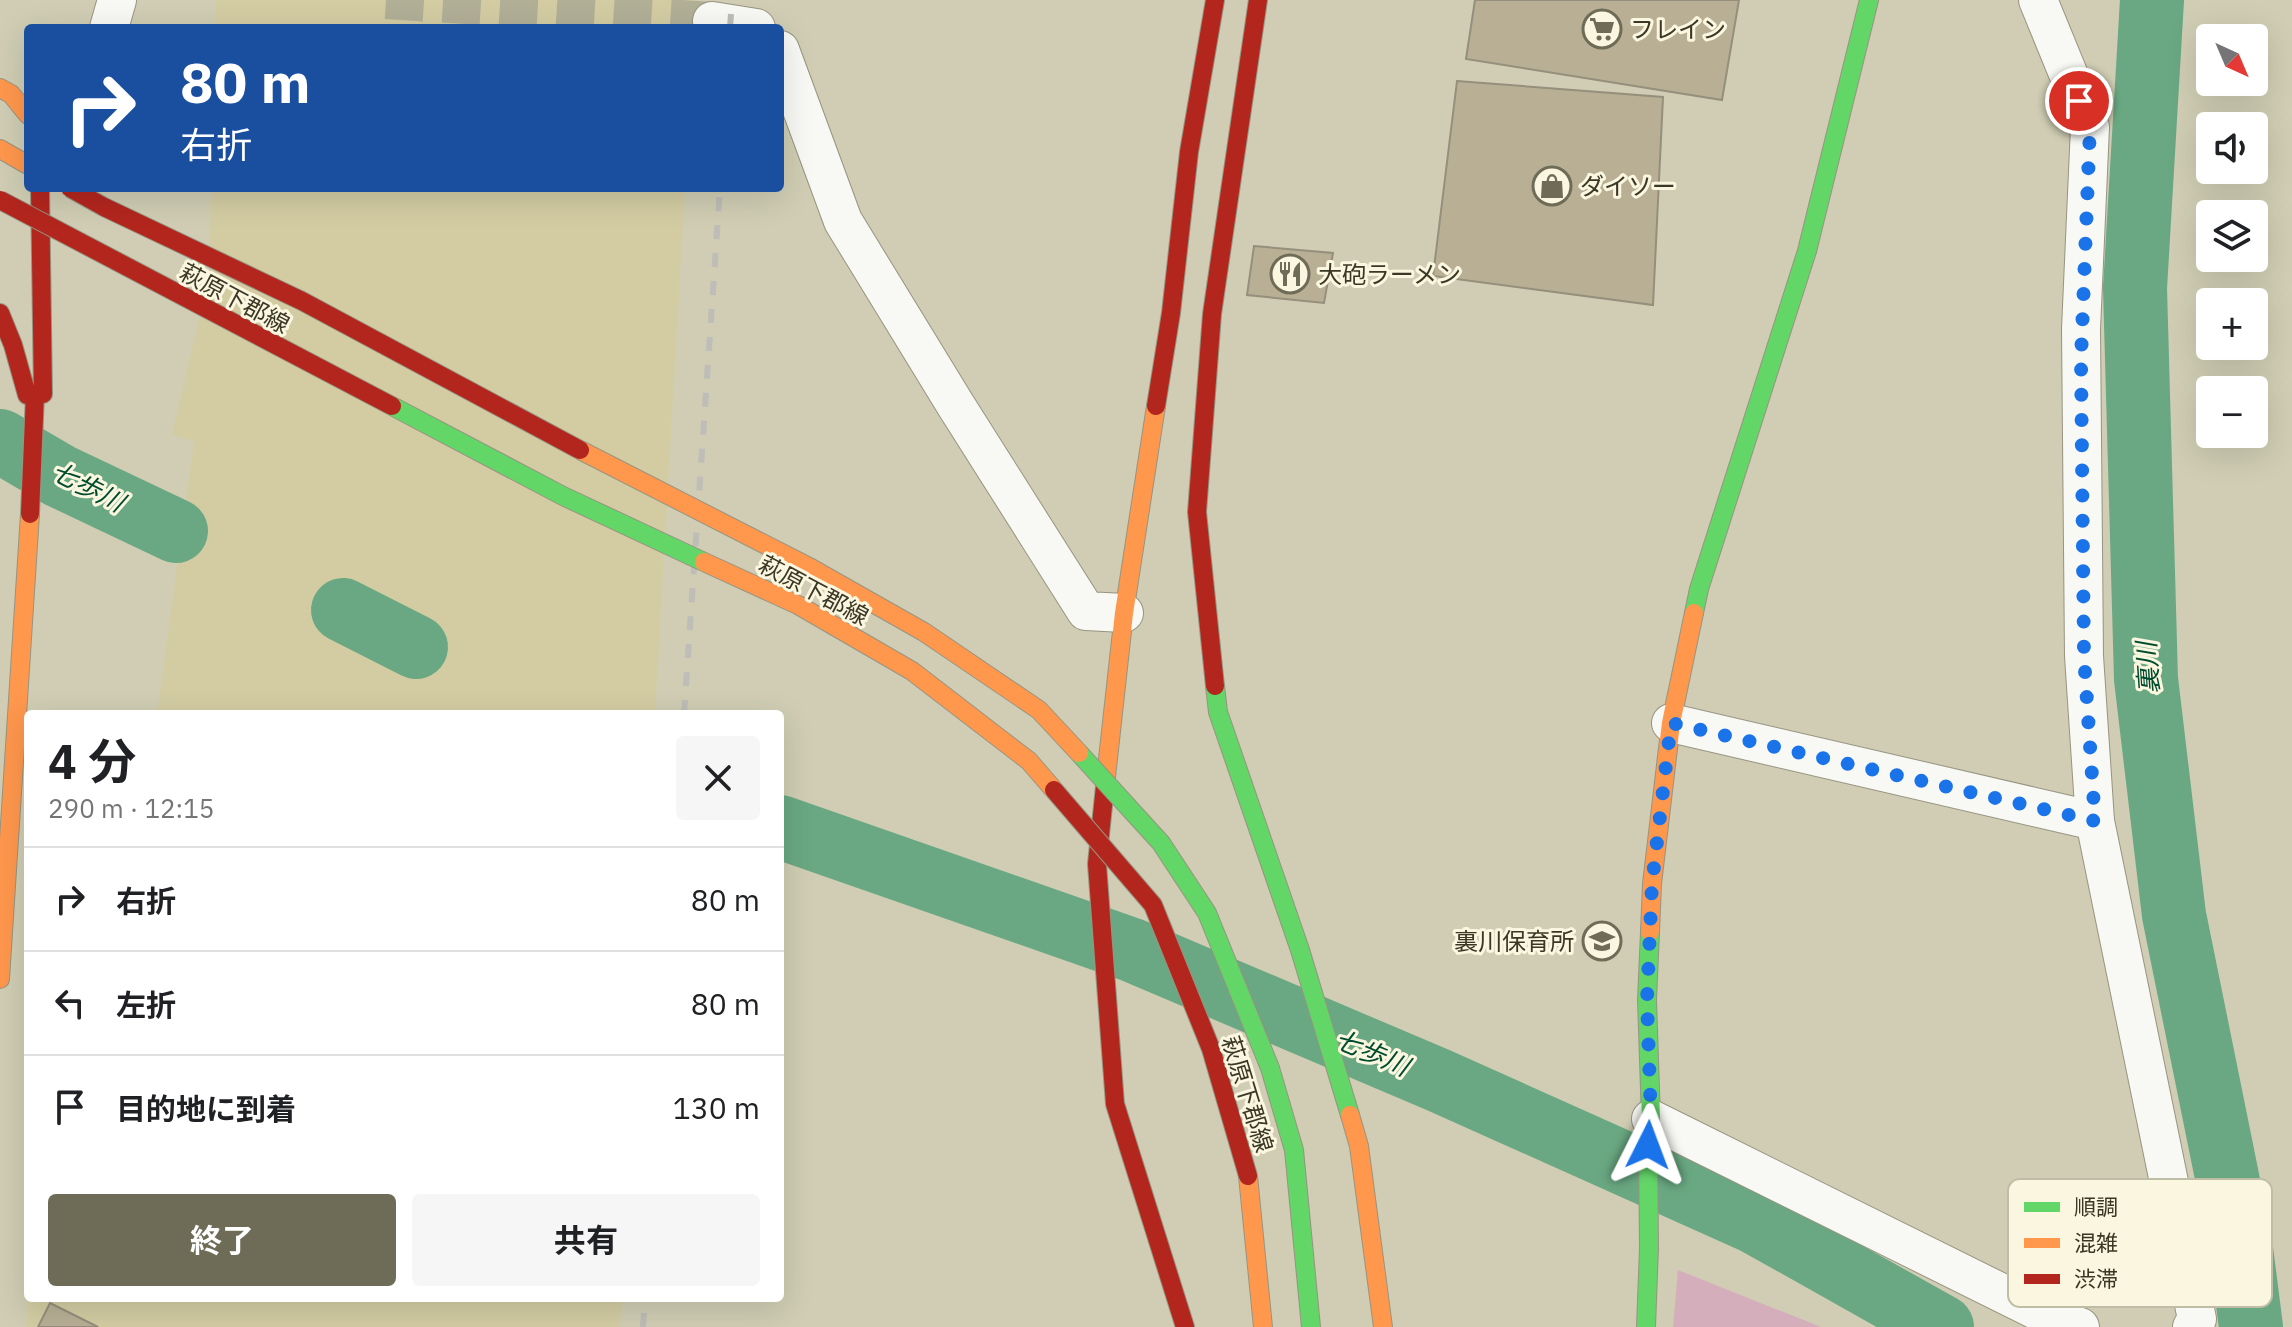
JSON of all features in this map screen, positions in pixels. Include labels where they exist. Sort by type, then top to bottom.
[{"type":"street","points":[[110,24],[117,0]]},
{"type":"street","points":[[1185,1327],[1115,1104],[1097,864],[1124,613],[1171,313],[1189,152],[1215,0]]},
{"type":"street","points":[[1258,0],[1212,314],[1197,512],[1218,712],[1300,950],[1359,1146],[1383,1327]]},
{"type":"street","points":[[1646,1327],[1649,1248],[1647,1000],[1652,884],[1671,723],[1699,589],[1807,251],[1869,0]]},
{"type":"street","points":[[2038,0],[2090,127],[2081,360],[2084,656],[2095,821],[2168,1179]]},
{"type":"street","points":[[712,21],[731,24]]},
{"type":"street","points":[[784,61],[843,221],[947,391],[1086,611],[1124,613]]},
{"type":"street","points":[[0,149],[24,163]]},
{"type":"street","points":[[0,313],[27,395],[43,394],[40,192]]},
{"type":"street","name":"萩原下郡線","points":[[77,192],[302,301],[593,457],[811,568],[924,632],[1039,710],[1161,843],[1207,913],[1270,1068],[1294,1150],[1311,1327]]},
{"type":"street","name":"萩原下郡線","points":[[0,200],[563,496],[798,605],[912,671],[1029,761],[1153,905],[1211,1049],[1248,1176],[1263,1327]]},
{"type":"street","points":[[0,979],[35,394]]},
{"type":"street","points":[[1671,723],[2095,821]]},
{"type":"street","points":[[1649,1132],[2008,1298]]},
{"type":"street","points":[[2028,1307],[2080,1327]]},
{"type":"street","points":[[2192,1327],[2197,1319],[2195,1307]]},
{"type":"shaded area","points":[[216,0],[696,0],[694,24],[216,24]]},
{"type":"shaded area","points":[[211,192],[685,192],[655,710],[158,710],[194,442],[172,434],[209,277]]},
{"type":"shaded area","points":[[1678,1270],[1821,1327],[1673,1327]]},
{"type":"shaded area","points":[[27,1302],[622,1302],[620,1327],[26,1327]]},
{"type":"building","name":"フレイン","points":[[1475,0],[1739,0],[1722,100],[1466,59]]},
{"type":"building","name":"ダイソー","points":[[1457,81],[1663,97],[1653,305],[1433,276]]},
{"type":"building","name":"大砲ラーメン","points":[[1254,246],[1333,253],[1324,303],[1247,295]]},
{"type":"building","points":[[50,1303],[98,1327],[38,1327]]},
{"type":"waterway","name":"裏川","points":[[2152,0],[2135,288],[2146,679],[2174,915],[2227,1179]]},
{"type":"waterway","name":"七歩川","points":[[0,441],[60,476],[176,531]]},
{"type":"waterway","name":"七歩川","points":[[343,610],[416,647]]},
{"type":"waterway","name":"七歩川","points":[[784,828],[1132,950],[1438,1080],[1755,1222],[1942,1327]]},
{"type":"waterway","name":"裏川","points":[[2248,1307],[2251,1327]]},
{"type":"tunnel","points":[[386,0],[712,21]]},
{"type":"railway","points":[[730,24],[732,0]]},
{"type":"railway","points":[[684,710],[720,192]]},
{"type":"railway","points":[[643,1327],[645,1302]]},
{"type":"traffic: fast","points":[[1694,613],[1807,251],[1869,0]]},
{"type":"traffic: fast","points":[[392,406],[563,496],[704,562]]},
{"type":"traffic: fast","points":[[1215,686],[1218,712],[1300,950],[1350,1115]]},
{"type":"traffic: fast","points":[[1079,753],[1161,843],[1207,913],[1270,1068],[1294,1150]]},
{"type":"traffic: fast","points":[[1646,1327],[1651,1119],[1647,1000],[1650,932]]},
{"type":"traffic: fast","points":[[1294,1150],[1311,1327]]},
{"type":"traffic: slow","points":[[0,88],[11,94],[24,110]]},
{"type":"traffic: slow","points":[[0,149],[24,163]]},
{"type":"traffic: slow","points":[[1105,786],[1124,613],[1156,406]]},
{"type":"traffic: slow","points":[[580,450],[811,568],[924,632],[1039,710],[1079,753]]},
{"type":"traffic: slow","points":[[0,979],[30,514]]},
{"type":"traffic: slow","points":[[704,562],[798,605],[912,671],[1029,761],[1054,790]]},
{"type":"traffic: slow","points":[[1650,932],[1652,884],[1671,723],[1694,613]]},
{"type":"traffic: slow","points":[[1350,1115],[1359,1146],[1383,1327]]},
{"type":"traffic: slow","points":[[1248,1176],[1263,1327]]},
{"type":"traffic: jam","points":[[1156,406],[1171,313],[1189,152],[1215,0]]},
{"type":"traffic: jam","points":[[1215,686],[1197,512],[1212,314],[1258,0]]},
{"type":"traffic: jam","points":[[0,313],[27,395],[43,394],[40,192]]},
{"type":"traffic: jam","points":[[77,192],[302,301],[580,450]]},
{"type":"traffic: jam","points":[[0,200],[392,406]]},
{"type":"traffic: jam","points":[[30,514],[35,394]]},
{"type":"traffic: jam","points":[[1105,786],[1097,864],[1115,1104],[1185,1327]]},
{"type":"traffic: jam","points":[[1054,790],[1153,905],[1211,1049],[1248,1176]]},
{"type":"place","name":"フレイン","points":[[1602,29]]},
{"type":"place","name":"ダイソー","points":[[1552,186]]},
{"type":"place","name":"大砲ラーメン","points":[[1290,274]]},
{"type":"place","name":"裏川保育所","points":[[1602,941]]},
{"type":"route","points":[[1648,1145],[1651,1119],[1647,1000],[1652,884],[1671,723],[2095,821],[2084,656],[2081,359],[2090,127],[2079,101]]}]
